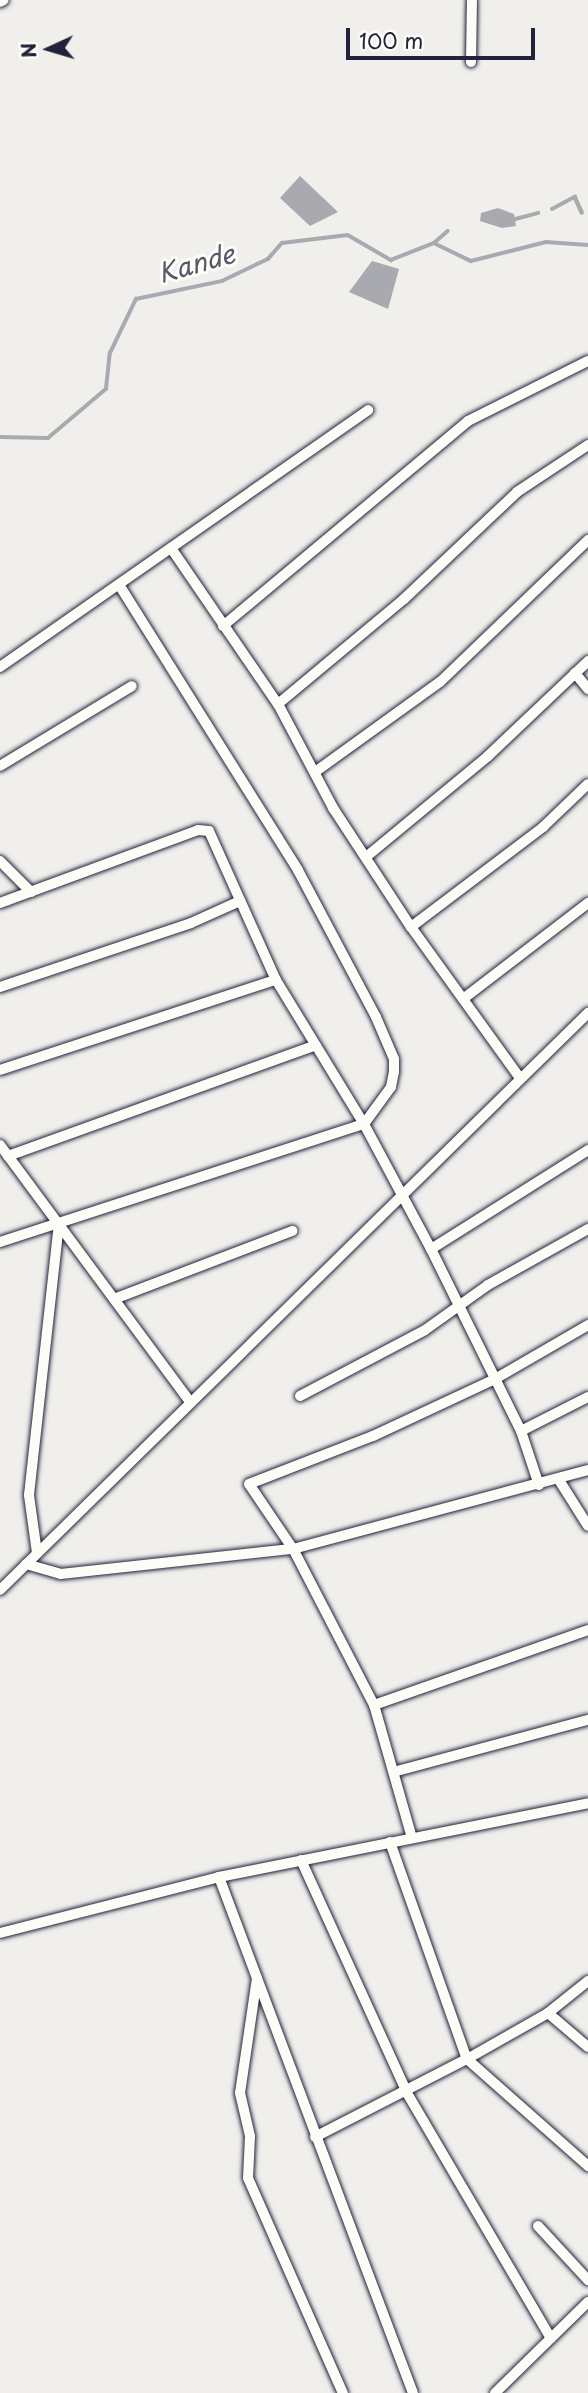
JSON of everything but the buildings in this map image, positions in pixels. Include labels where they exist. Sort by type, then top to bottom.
[{"type":"street","points":[[471,62],[472,0]]},
{"type":"street","points":[[223,626],[468,421],[588,361]]},
{"type":"street","points":[[0,667],[120,586],[368,410]]},
{"type":"street","points":[[278,704],[404,599],[517,492],[588,445]]},
{"type":"street","points":[[315,772],[440,682],[588,540]]},
{"type":"street","points":[[171,548],[278,704],[315,772],[411,927],[520,1078]]},
{"type":"street","points":[[0,1242],[364,1124],[391,1087],[394,1072],[394,1059],[376,1017],[298,870],[120,586]]},
{"type":"street","points":[[366,857],[488,755],[588,661]]},
{"type":"street","points":[[575,673],[588,689]]},
{"type":"street","points":[[0,766],[132,686]]},
{"type":"street","points":[[411,927],[543,827],[588,784]]},
{"type":"street","points":[[0,903],[203,828],[276,980],[364,1124],[431,1248],[521,1431],[540,1485]]},
{"type":"street","points":[[0,861],[31,892]]},
{"type":"street","points":[[0,987],[191,923],[240,901]]},
{"type":"street","points":[[463,999],[588,903]]},
{"type":"street","points":[[0,1070],[276,980]]},
{"type":"street","points":[[0,1590],[520,1078],[586,1020]]},
{"type":"street","points":[[8,1156],[316,1045]]},
{"type":"street","points":[[0,1145],[190,1402]]},
{"type":"street","points":[[431,1248],[588,1150]]},
{"type":"street","points":[[37,1553],[29,1495],[59,1224]]},
{"type":"street","points":[[300,1396],[425,1330],[459,1305],[588,1229]]},
{"type":"street","points":[[114,1299],[292,1231]]},
{"type":"street","points":[[412,1838],[397,1771],[374,1705],[293,1549],[250,1489],[253,1480],[373,1436],[495,1379],[588,1325]]},
{"type":"street","points":[[521,1431],[588,1397]]},
{"type":"street","points":[[26,1564],[61,1574],[293,1549],[559,1480],[588,1470]]},
{"type":"street","points":[[559,1480],[588,1526]]},
{"type":"street","points":[[374,1705],[588,1630]]},
{"type":"street","points":[[397,1771],[588,1720]]},
{"type":"street","points":[[0,1934],[219,1877],[588,1803]]},
{"type":"street","points":[[390,1842],[467,2059],[588,2166]]},
{"type":"street","points":[[301,1860],[407,2093],[551,2338]]},
{"type":"street","points":[[219,1877],[413,2393]]},
{"type":"street","points":[[257,1975],[240,2093],[250,2136],[248,2178],[343,2393]]},
{"type":"street","points":[[315,2137],[407,2093],[548,2013],[588,1981]]},
{"type":"street","points":[[548,2013],[588,2047]]},
{"type":"street","points":[[538,2226],[588,2280]]},
{"type":"street","points":[[495,2393],[588,2302]]},
{"type":"shaded area","points":[[300,176],[338,212],[310,226],[280,198]]},
{"type":"shaded area","points":[[498,208],[514,214],[516,226],[502,228],[480,221],[481,213]]},
{"type":"shaded area","points":[[372,261],[399,269],[388,309],[349,292]]},
{"type":"waterway","points":[[552,209],[575,197],[582,213],[575,198]]},
{"type":"waterway","points":[[512,220],[538,213]]},
{"type":"waterway","points":[[434,243],[448,231]]},
{"type":"waterway","name":"Kande","points":[[0,437],[48,438],[106,389],[110,353],[136,299],[222,281],[268,259],[282,243],[348,235],[391,260],[434,243],[471,261],[546,242],[588,245]]}]
